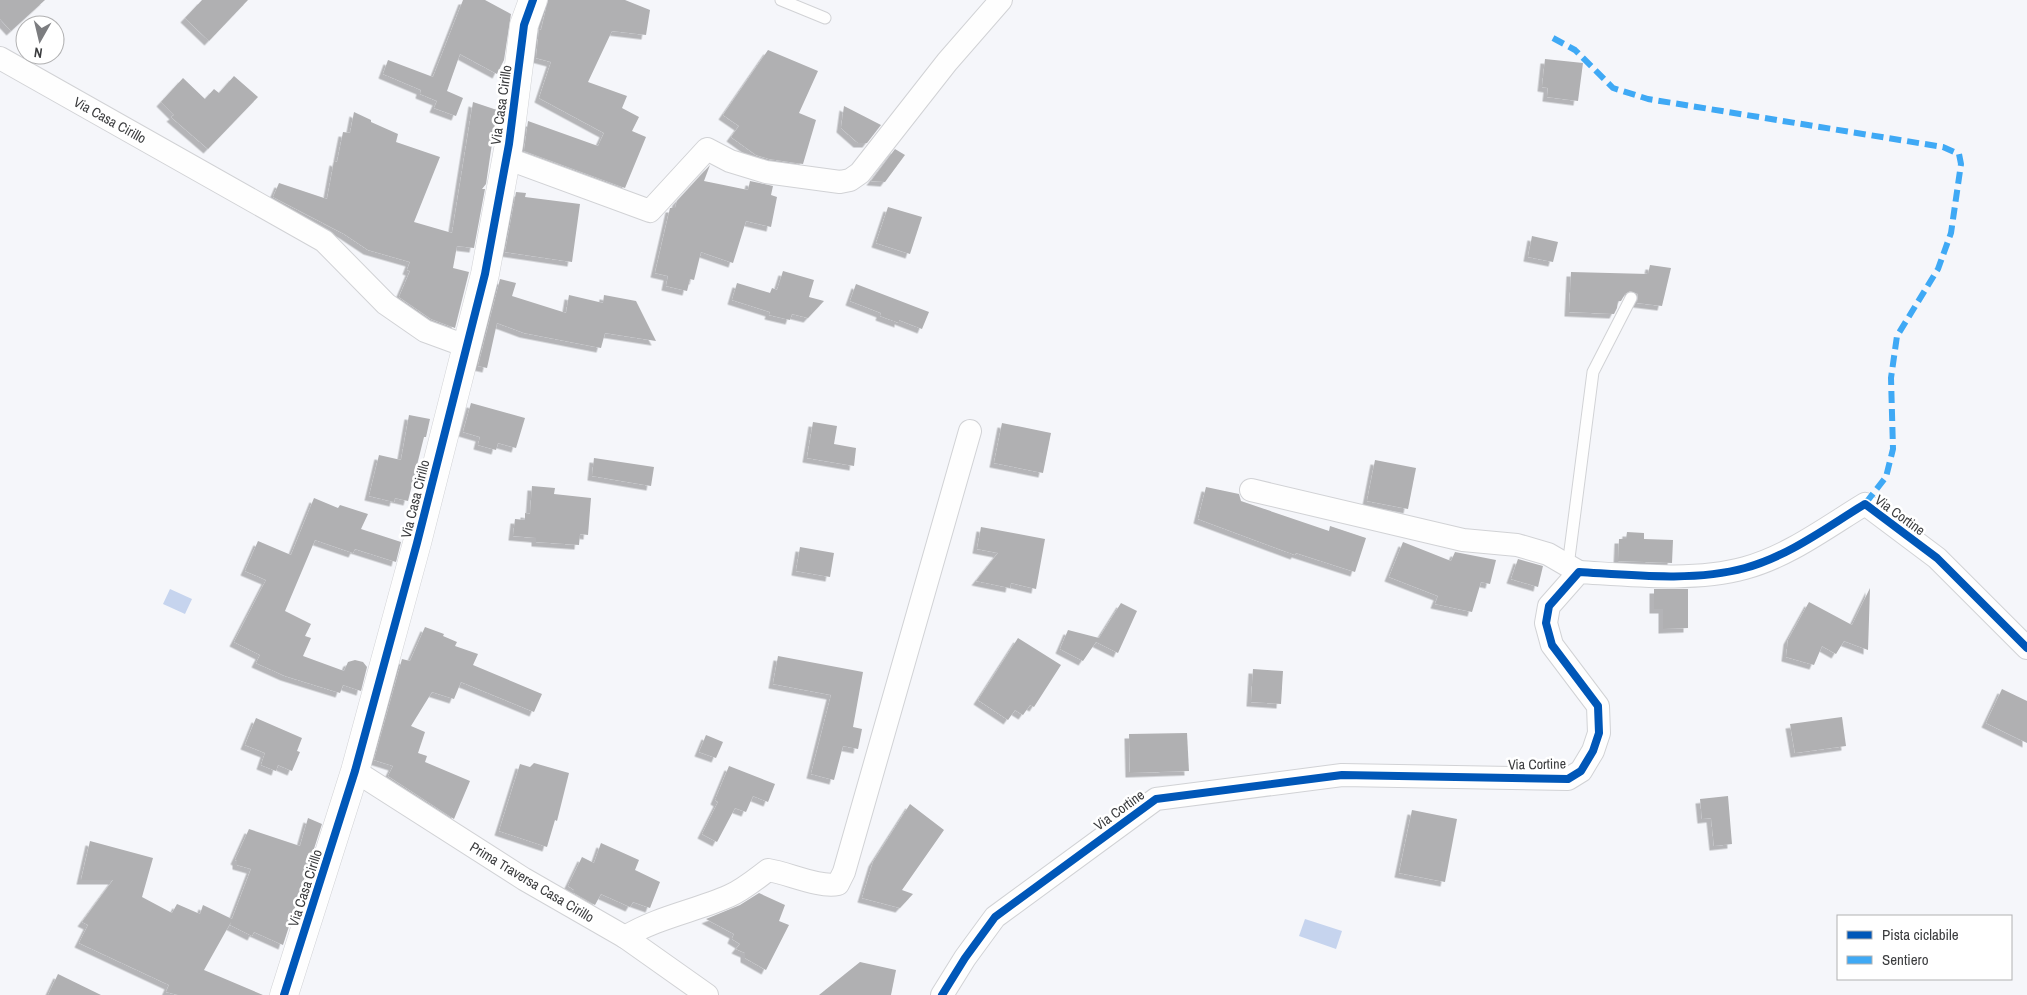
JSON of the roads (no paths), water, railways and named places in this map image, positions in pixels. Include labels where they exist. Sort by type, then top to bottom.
[{"type":"street","name":"Via Casa Cirillo","points":[[284,995],[356,771],[417,543],[485,274],[510,144],[524,25],[533,0]]},
{"type":"street","points":[[506,158],[650,211],[707,149],[730,161],[766,172],[840,182],[850,180],[860,173],[947,62],[1001,0]]},
{"type":"street","name":"Via Casa Cirillo","points":[[0,58],[324,241],[386,304],[425,331],[466,346]]},
{"type":"street","points":[[625,937],[650,924],[728,896],[742,889],[768,870],[783,872],[829,886],[838,884],[844,872],[970,431]]},
{"type":"street","points":[[1251,490],[1463,540],[1517,545],[1548,554],[1573,569]]},
{"type":"street","name":"Via Cortine","points":[[942,995],[965,958],[995,917],[1156,799],[1342,775],[1568,779],[1581,771],[1593,752],[1598,733],[1598,706],[1552,645],[1546,622],[1549,606],[1573,569],[1644,576],[1711,574],[1745,568],[1788,551],[1865,504],[1937,558],[2027,648]]},
{"type":"street","name":"Prima Traversa Casa Cirillo","points":[[356,771],[524,879],[625,937],[707,995]]},
{"type":"lane","points":[[781,0],[825,18]]},
{"type":"lane","points":[[1573,569],[1593,372],[1632,298]]},
{"type":"water","points":[[170,589],[192,599],[185,614],[163,604]]},
{"type":"water","points":[[1305,919],[1342,931],[1336,949],[1299,936]]}]
